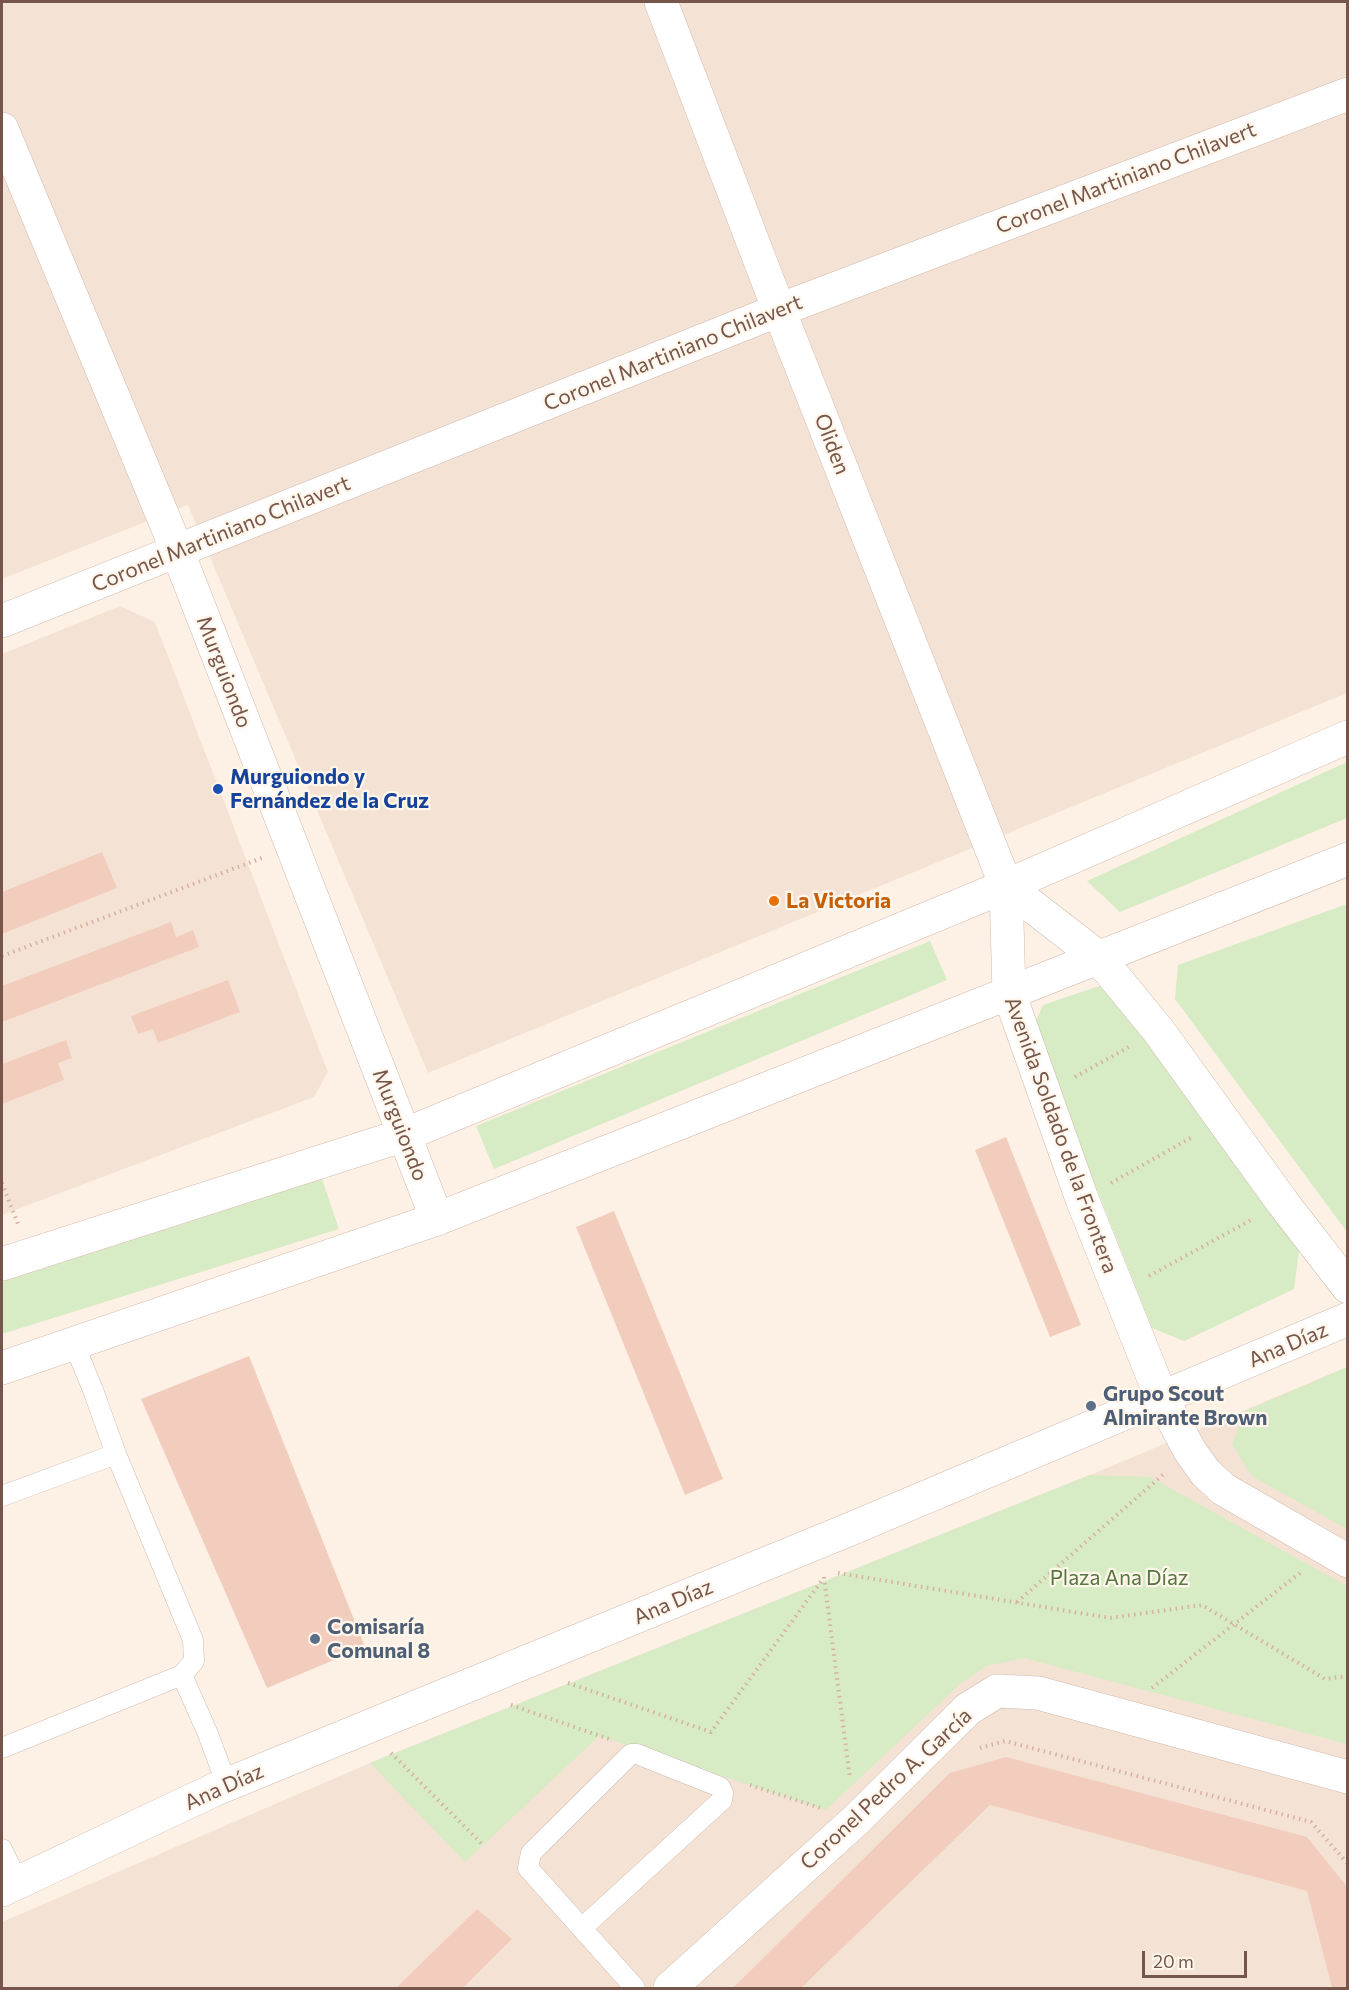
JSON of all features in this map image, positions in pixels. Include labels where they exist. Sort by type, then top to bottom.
[{"type":"street","name":"Oliden","points":[[661,2],[779,310],[1006,886]]},
{"type":"street","name":"Coronel Martiniano Chilavert","points":[[2,621],[779,310],[1347,94]]},
{"type":"street","name":"Murguiondo","points":[[2,129],[177,550],[437,1219]]},
{"type":"street","points":[[16,1260],[404,1135],[1006,886],[1347,737]]},
{"type":"street","points":[[2,1368],[437,1219],[1347,859]]},
{"type":"street","points":[[1006,886],[1098,957],[1158,1030],[1347,1287]]},
{"type":"street","name":"Avenida Soldado de la Frontera","points":[[1006,886],[1009,993],[1082,1199],[1162,1399],[1190,1451],[1205,1472],[1223,1490],[1339,1555]]},
{"type":"street","name":"Ana Díaz","points":[[10,1887],[227,1785],[1162,1399],[1347,1319]]},
{"type":"street","name":"Coronel Pedro A. García","points":[[670,1989],[856,1820],[968,1709],[997,1691],[1038,1693],[1347,1777]]},
{"type":"lane","points":[[2,1748],[182,1675],[194,1661],[193,1640],[116,1454],[74,1344]]},
{"type":"lane","points":[[2,1496],[116,1454]]},
{"type":"lane","points":[[182,1675],[227,1785]]},
{"type":"lane","points":[[582,1928],[722,1800],[723,1793],[720,1787],[637,1754],[631,1754],[531,1853],[528,1868],[635,1989]]},
{"type":"lane","points":[[2,1849],[10,1887]]},
{"type":"path","points":[[2,956],[292,846]]},
{"type":"path","points":[[1044,1094],[1158,1030]]},
{"type":"path","points":[[1082,1199],[1223,1119]]},
{"type":"path","points":[[2,1183],[16,1260]]},
{"type":"path","points":[[1118,1292],[1283,1203]]},
{"type":"path","points":[[1016,1602],[1190,1451]]},
{"type":"path","points":[[1118,1714],[1234,1624],[1339,1555]]},
{"type":"path","points":[[519,1666],[711,1732],[829,1571],[1110,1618],[1202,1605],[1325,1679],[1347,1676]]},
{"type":"path","points":[[824,1577],[856,1820]]},
{"type":"path","points":[[366,1727],[483,1845]]},
{"type":"path","points":[[972,1750],[1005,1741],[1311,1822],[1347,1864]]},
{"type":"shaded area","points":[[2,2],[1347,2],[1347,693],[428,1073],[188,505],[2,579]]},
{"type":"shaded area","points":[[120,606],[155,622],[328,1072],[314,1097],[2,1215],[2,654]]},
{"type":"shaded area","points":[[1347,1367],[1347,1988],[2,1988],[2,1922],[370,1763],[1090,1475]]},
{"type":"green space","points":[[1347,762],[1347,818],[1120,912],[1087,881]]},
{"type":"green space","points":[[1348,904],[1347,1232],[1175,999],[1178,965]]},
{"type":"green space","points":[[930,941],[947,980],[494,1169],[476,1126]]},
{"type":"green space","points":[[1099,986],[1115,997],[1299,1251],[1294,1289],[1184,1341],[1152,1328],[1033,1028],[1043,1005]]},
{"type":"green space","points":[[322,1179],[339,1229],[2,1334],[2,1282]]},
{"type":"green space","points":[[1347,1367],[1347,1529],[1252,1476],[1232,1444],[1245,1411]]},
{"type":"green space","name":"Plaza Ana Díaz","points":[[1090,1475],[1150,1477],[1347,1586],[1347,1744],[1024,1658],[986,1666],[960,1684],[826,1810],[599,1736],[465,1862],[370,1763]]},
{"type":"building","points":[[102,852],[117,888],[2,934],[2,892]]},
{"type":"building","points":[[171,922],[176,937],[193,930],[199,947],[2,1022],[2,986]]},
{"type":"building","points":[[228,980],[240,1012],[158,1043],[153,1029],[138,1034],[131,1016]]},
{"type":"building","points":[[66,1040],[72,1058],[58,1063],[64,1080],[2,1104],[2,1064]]},
{"type":"building","points":[[1006,1137],[1081,1325],[1050,1337],[975,1150]]},
{"type":"building","points":[[614,1211],[723,1479],[685,1495],[576,1227]]},
{"type":"building","points":[[249,1356],[365,1647],[267,1688],[141,1399]]},
{"type":"building","points":[[1006,1757],[1307,1837],[1348,1888],[1348,1988],[1332,1988],[1307,1891],[990,1805],[801,1988],[733,1988],[950,1773]]},
{"type":"building","points":[[477,1909],[512,1939],[463,1988],[396,1988]]},
{"type":"place","name":"Murguiondo y Fernández de la Cruz","points":[[218,789]]},
{"type":"place","name":"La Victoria","points":[[774,901]]},
{"type":"place","name":"Grupo Scout Almirante Brown","points":[[1091,1406]]},
{"type":"place","name":"Comisaría Comunal 8","points":[[315,1639]]}]
